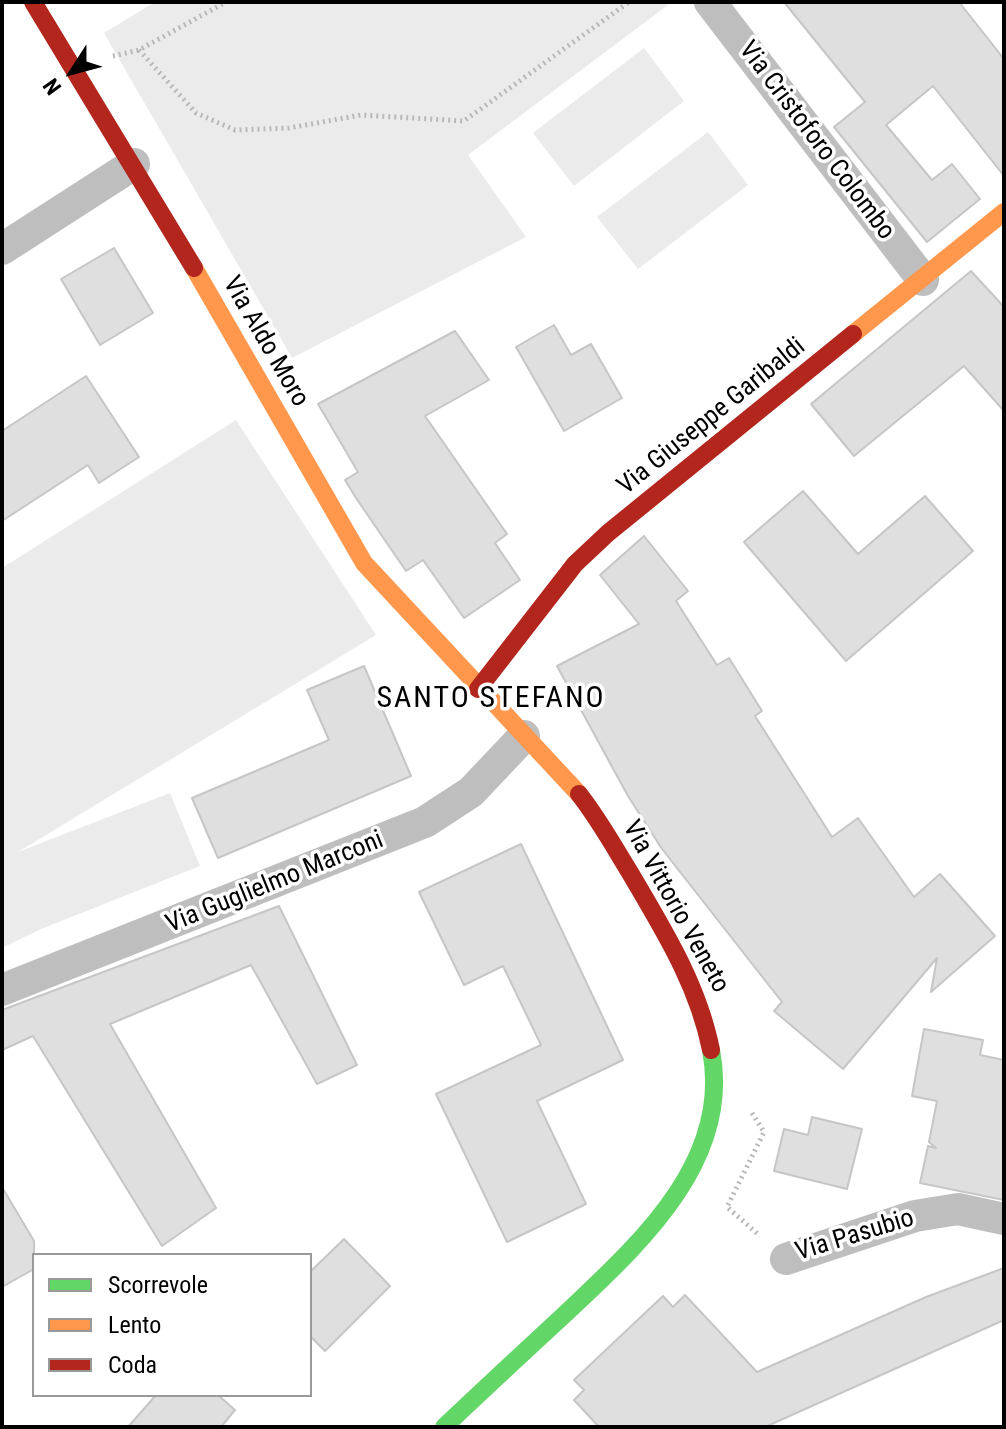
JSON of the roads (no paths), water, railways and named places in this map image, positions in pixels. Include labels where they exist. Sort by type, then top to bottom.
[{"type":"street","name":"Via Aldo Moro","points":[[33,2],[134,164],[364,563],[397,604],[478,689]]},
{"type":"street","name":"Via Cristoforo Colombo","points":[[710,2],[923,280]]},
{"type":"street","points":[[2,249],[134,164]]},
{"type":"street","name":"Via Giuseppe Garibaldi","points":[[478,689],[575,564],[608,533],[1004,212]]},
{"type":"street","name":"Via Vittorio Veneto","points":[[444,1427],[639,1245],[687,1176],[705,1139],[715,1099],[715,1061],[704,1012],[683,966],[581,795],[478,689]]},
{"type":"street","name":"Via Guglielmo Marconi","points":[[2,990],[425,822],[471,792],[524,736]]},
{"type":"street","name":"Via Pasubio","points":[[786,1259],[915,1216],[958,1209],[1004,1219]]},
{"type":"district","name":"SANTO STEFANO","points":[[491,699]]}]
